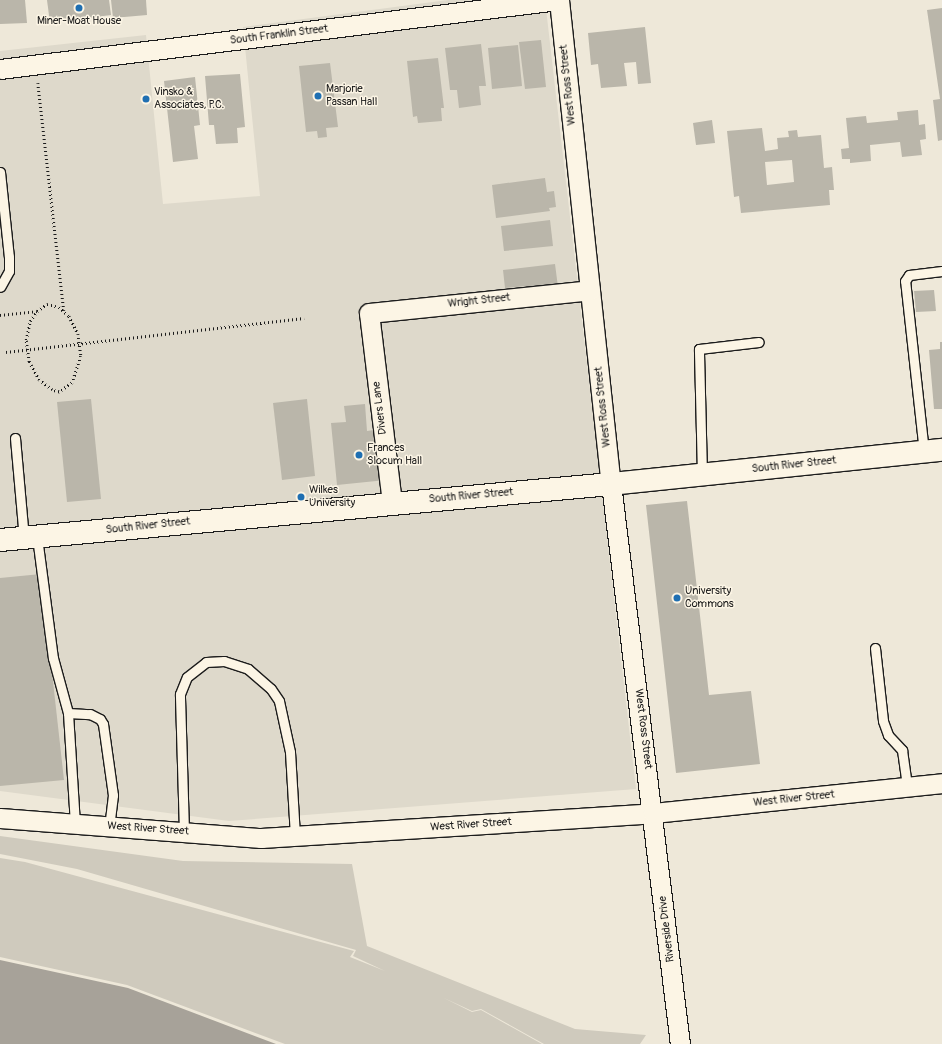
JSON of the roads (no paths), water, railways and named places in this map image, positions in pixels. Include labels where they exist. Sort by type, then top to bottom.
[{"type":"main road","name":"South River Street","points":[[0,540],[611,484],[933,451]]},
{"type":"street","name":"South Franklin Street","points":[[0,69],[559,0]]},
{"type":"street","name":"West Ross Street","points":[[559,0],[611,484],[653,813]]},
{"type":"street","name":"Wright Street","points":[[369,313],[590,290]]},
{"type":"street","name":"Divers Lane","points":[[369,313],[392,503]]},
{"type":"street","name":"West River Street","points":[[0,818],[261,838],[653,813],[942,784]]},
{"type":"street","name":"Riverside Drive","points":[[653,813],[680,1044]]},
{"type":"lane","points":[[0,172],[9,257],[8,271],[0,287]]},
{"type":"lane","points":[[933,451],[905,281],[909,275],[942,271]]},
{"type":"lane","points":[[702,475],[699,349],[759,342]]},
{"type":"lane","points":[[15,438],[30,537],[39,560],[45,583],[53,658],[68,714],[74,824]]},
{"type":"lane","points":[[875,648],[883,721],[888,735],[902,750],[907,787]]},
{"type":"lane","points":[[184,832],[180,694],[187,677],[206,662],[224,661],[248,669],[271,689],[279,701],[290,752],[295,836]]},
{"type":"lane","points":[[68,714],[90,714],[100,719],[103,724],[113,795],[109,826]]},
{"type":"place","name":"Miner-Moat House","points":[[79,8]]},
{"type":"place","name":"Marjorie Passan Hall","points":[[318,96]]},
{"type":"place","name":"Vinsko & Associates, P.C.","points":[[146,99]]},
{"type":"place","name":"Frances Slocum Hall","points":[[359,455]]},
{"type":"place","name":"Wilkes University","points":[[301,497]]},
{"type":"place","name":"University Commons","points":[[677,598]]}]
